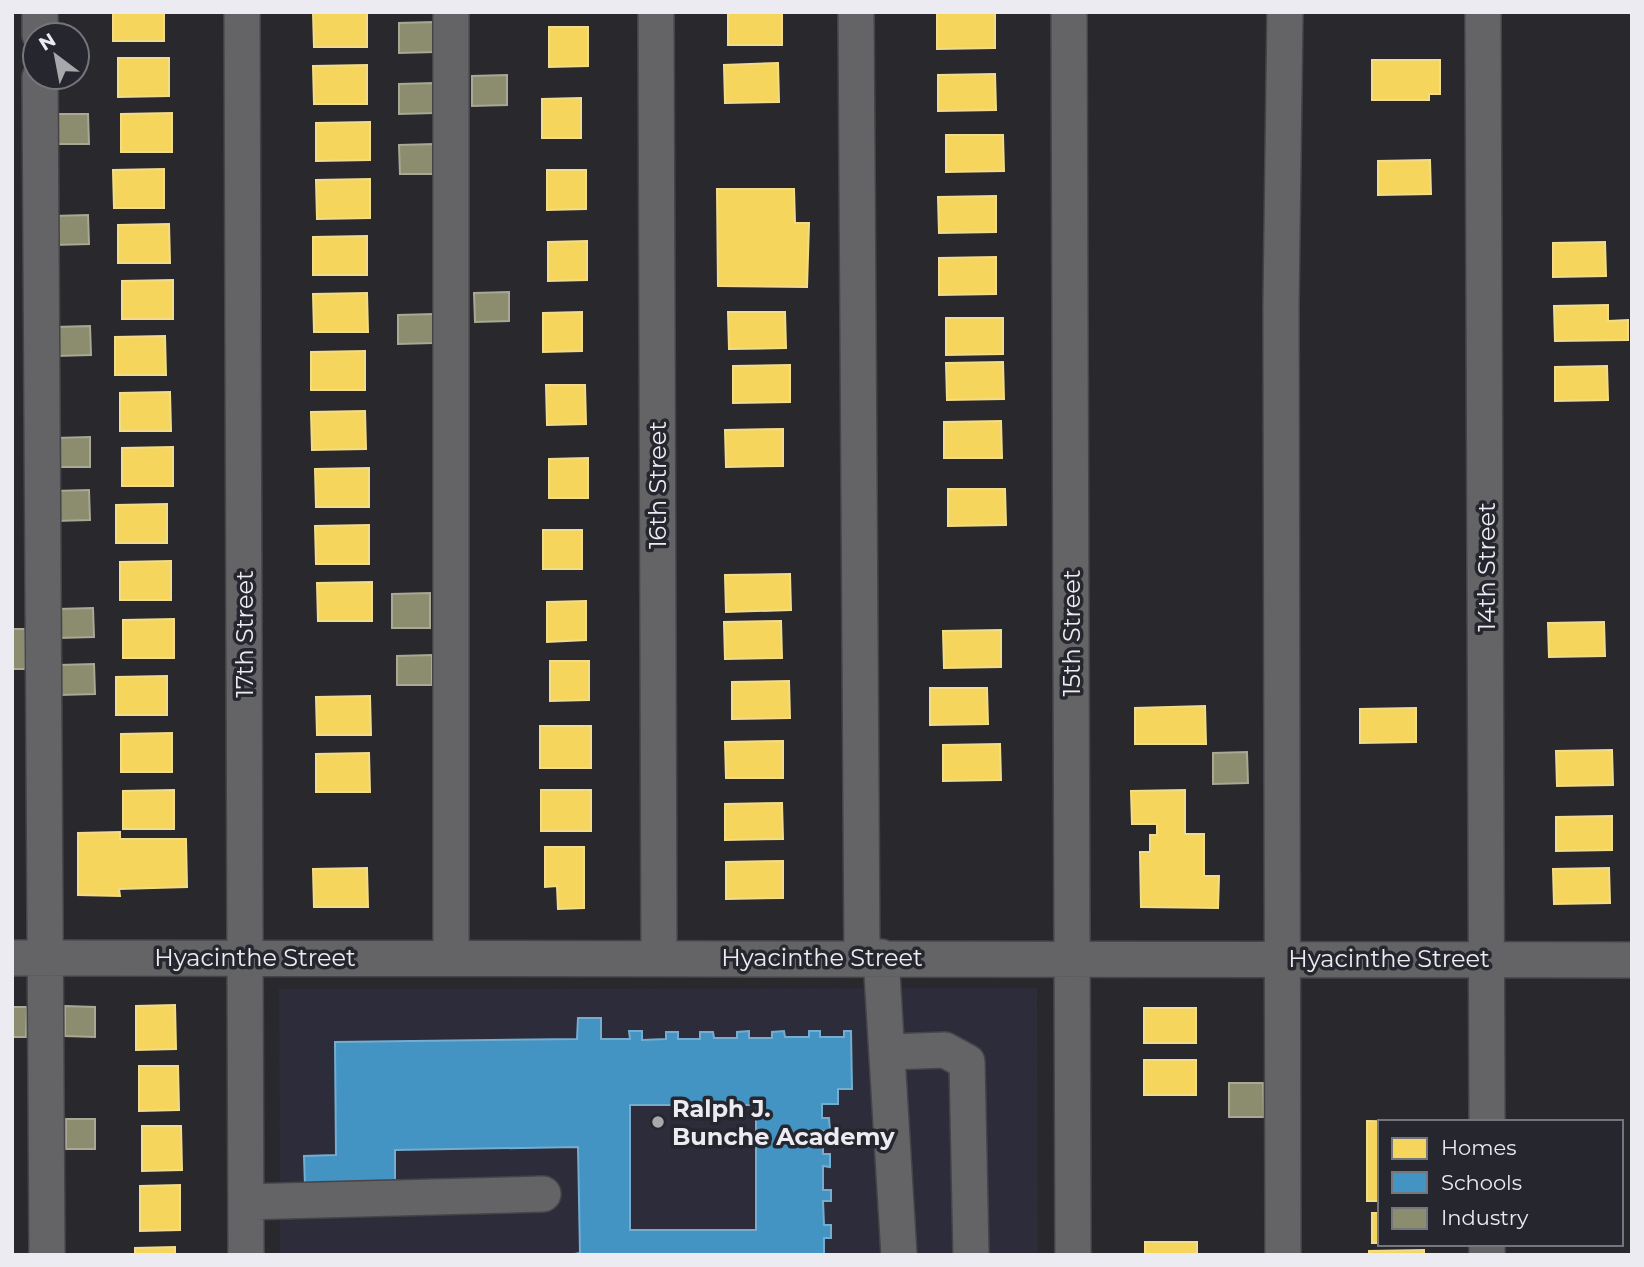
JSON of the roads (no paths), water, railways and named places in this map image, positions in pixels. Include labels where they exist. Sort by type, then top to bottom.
[{"type":"street","name":"17th Street","points":[[242,12],[246,1255]]},
{"type":"street","points":[[451,12],[451,957]]},
{"type":"street","name":"16th Street","points":[[656,12],[659,957]]},
{"type":"street","points":[[856,12],[872,958],[888,1037],[899,1255]]},
{"type":"street","name":"15th Street","points":[[1069,12],[1073,1255]]},
{"type":"street","points":[[1283,1255],[1281,306],[1285,12]]},
{"type":"street","name":"14th Street","points":[[1483,12],[1487,1120]]},
{"type":"street","points":[[40,91],[28,958],[47,1255]]},
{"type":"street","name":"Hyacinthe Street","points":[[28,958],[1284,957],[1632,960]]},
{"type":"street","points":[[888,1037],[946,1050],[967,1062],[971,1255]]},
{"type":"street","points":[[246,1202],[542,1194]]},
{"type":"place","name":"Ralph J. Bunche Academy","points":[[658,1122]]}]
